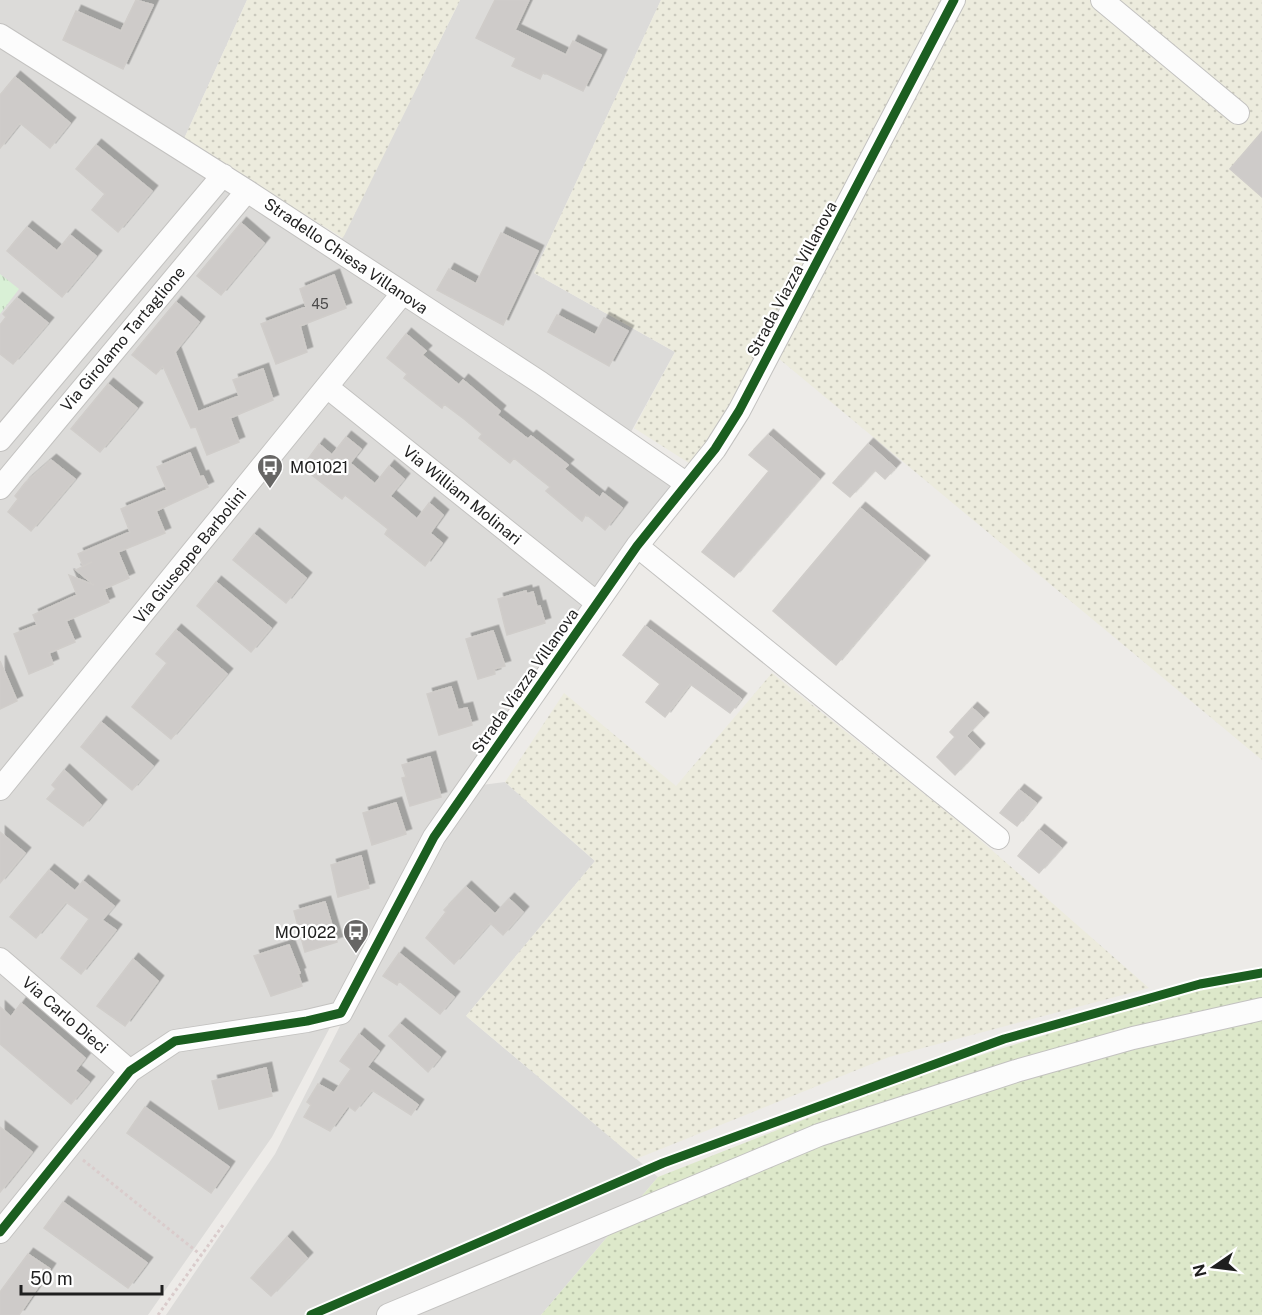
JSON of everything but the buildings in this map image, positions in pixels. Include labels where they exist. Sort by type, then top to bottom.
[{"type":"street","name":"Strada Viazza Villanova","points":[[1,1231],[130,1071],[175,1041],[307,1021],[341,1012],[434,837],[637,546],[715,449],[739,411],[954,0]]},
{"type":"street","points":[[1102,0],[1238,113]]},
{"type":"street","name":"Stradello Chiesa Villanova","points":[[4,44],[247,190],[402,294],[541,383],[687,484]]},
{"type":"street","name":"Via Girolamo Tartaglione","points":[[0,440],[223,175]]},
{"type":"street","name":"Via Girolamo Tartaglione","points":[[0,488],[247,190]]},
{"type":"street","name":"Via Giuseppe Barbolini","points":[[0,789],[402,294]]},
{"type":"street","name":"Via William Molinari","points":[[327,387],[597,603]]},
{"type":"street","points":[[637,546],[998,838]]},
{"type":"street","name":"Via Carlo Dieci","points":[[0,958],[130,1071]]},
{"type":"street","points":[[388,1315],[819,1135],[1048,1062],[1182,1026],[1262,1009]]},
{"type":"path","points":[[68,1148],[201,1255]]},
{"type":"path","points":[[158,1315],[223,1225]]},
{"type":"shaded area","points":[[0,0],[247,0],[183,141],[0,25]]},
{"type":"shaded area","points":[[247,0],[460,0],[343,238],[183,141]]},
{"type":"shaded area","points":[[460,0],[661,0],[534,273],[675,352],[626,441],[676,480],[462,778],[272,1137],[148,1315],[0,1315],[0,44],[333,256]]},
{"type":"shaded area","points":[[661,0],[1262,0],[1262,760],[766,348],[692,465],[634,428],[675,352],[534,273]]},
{"type":"shaded area","points":[[772,673],[962,824],[1149,988],[889,1057],[636,1159],[466,1016],[595,861],[505,782],[564,693],[676,786]]},
{"type":"shaded area","points":[[505,782],[595,861],[466,1016],[658,1177],[541,1315],[166,1315],[275,1154],[441,827],[466,787]]},
{"type":"green space","points":[[0,274],[19,289],[0,314]]},
{"type":"green space","points":[[1262,975],[1262,1315],[541,1315],[658,1177],[859,1098],[990,1052],[1198,988]]},
{"type":"cycle path","points":[[0,1232],[130,1071],[175,1041],[307,1021],[341,1013],[434,837],[637,546],[715,449],[739,411],[954,0]]},
{"type":"cycle path","points":[[311,1315],[663,1163],[1004,1039],[1200,984],[1262,973]]},
{"type":"place","name":"MO1021","points":[[270,490]]},
{"type":"place","name":"MO1022","points":[[356,955]]}]
